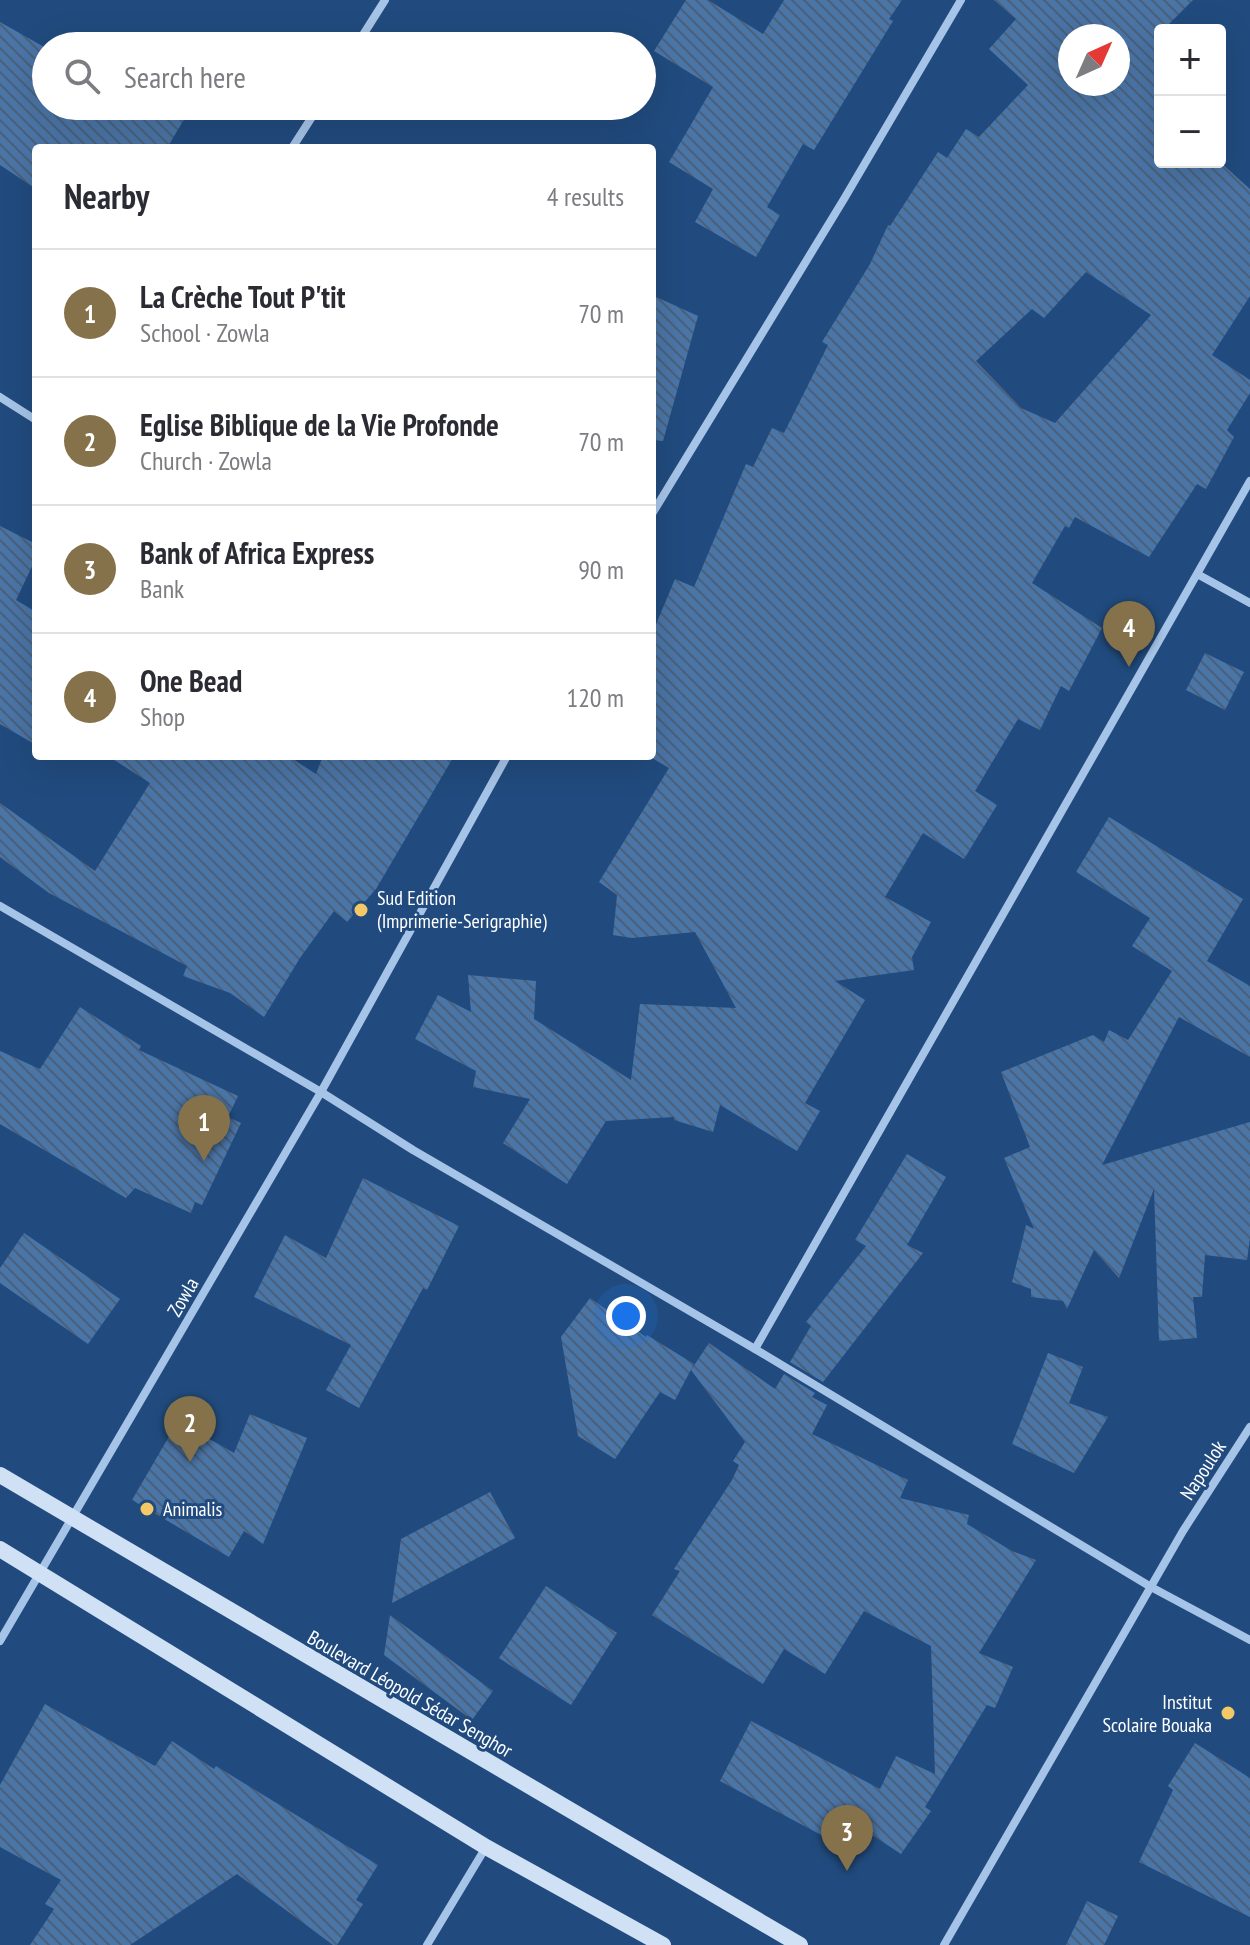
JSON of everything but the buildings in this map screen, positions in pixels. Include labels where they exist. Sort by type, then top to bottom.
[{"type":"main road","name":"Boulevard Léopold Sédar Senghor","points":[[0,1475],[800,1945]]},
{"type":"main road","points":[[0,1549],[486,1847],[663,1945]]},
{"type":"street","points":[[365,32],[385,0]]},
{"type":"street","points":[[656,507],[961,0]]},
{"type":"street","points":[[295,144],[310,120]]},
{"type":"street","points":[[0,397],[32,417]]},
{"type":"street","points":[[755,1349],[1250,481]]},
{"type":"street","points":[[1199,575],[1250,603]]},
{"type":"street","name":"Zowla","points":[[0,1641],[321,1092],[505,760]]},
{"type":"street","points":[[0,906],[321,1092],[413,1150],[755,1349],[1151,1587],[1250,1640]]},
{"type":"street","name":"Napoulok","points":[[944,1945],[1183,1531],[1250,1427]]},
{"type":"street","points":[[427,1945],[486,1847]]},
{"type":"place","name":"One Bead","points":[[1129,667]]},
{"type":"place","name":"Sud Edition (Imprimerie-Serigraphie)","points":[[361,910]]},
{"type":"place","name":"La Crèche Tout P'tit","points":[[204,1161]]},
{"type":"place","name":"Eglise Biblique de la Vie Profonde","points":[[190,1462]]},
{"type":"place","name":"Animalis","points":[[147,1509]]},
{"type":"place","name":"Institut Scolaire Bouaka","points":[[1228,1713]]},
{"type":"place","name":"Bank of Africa Express","points":[[847,1871]]}]
